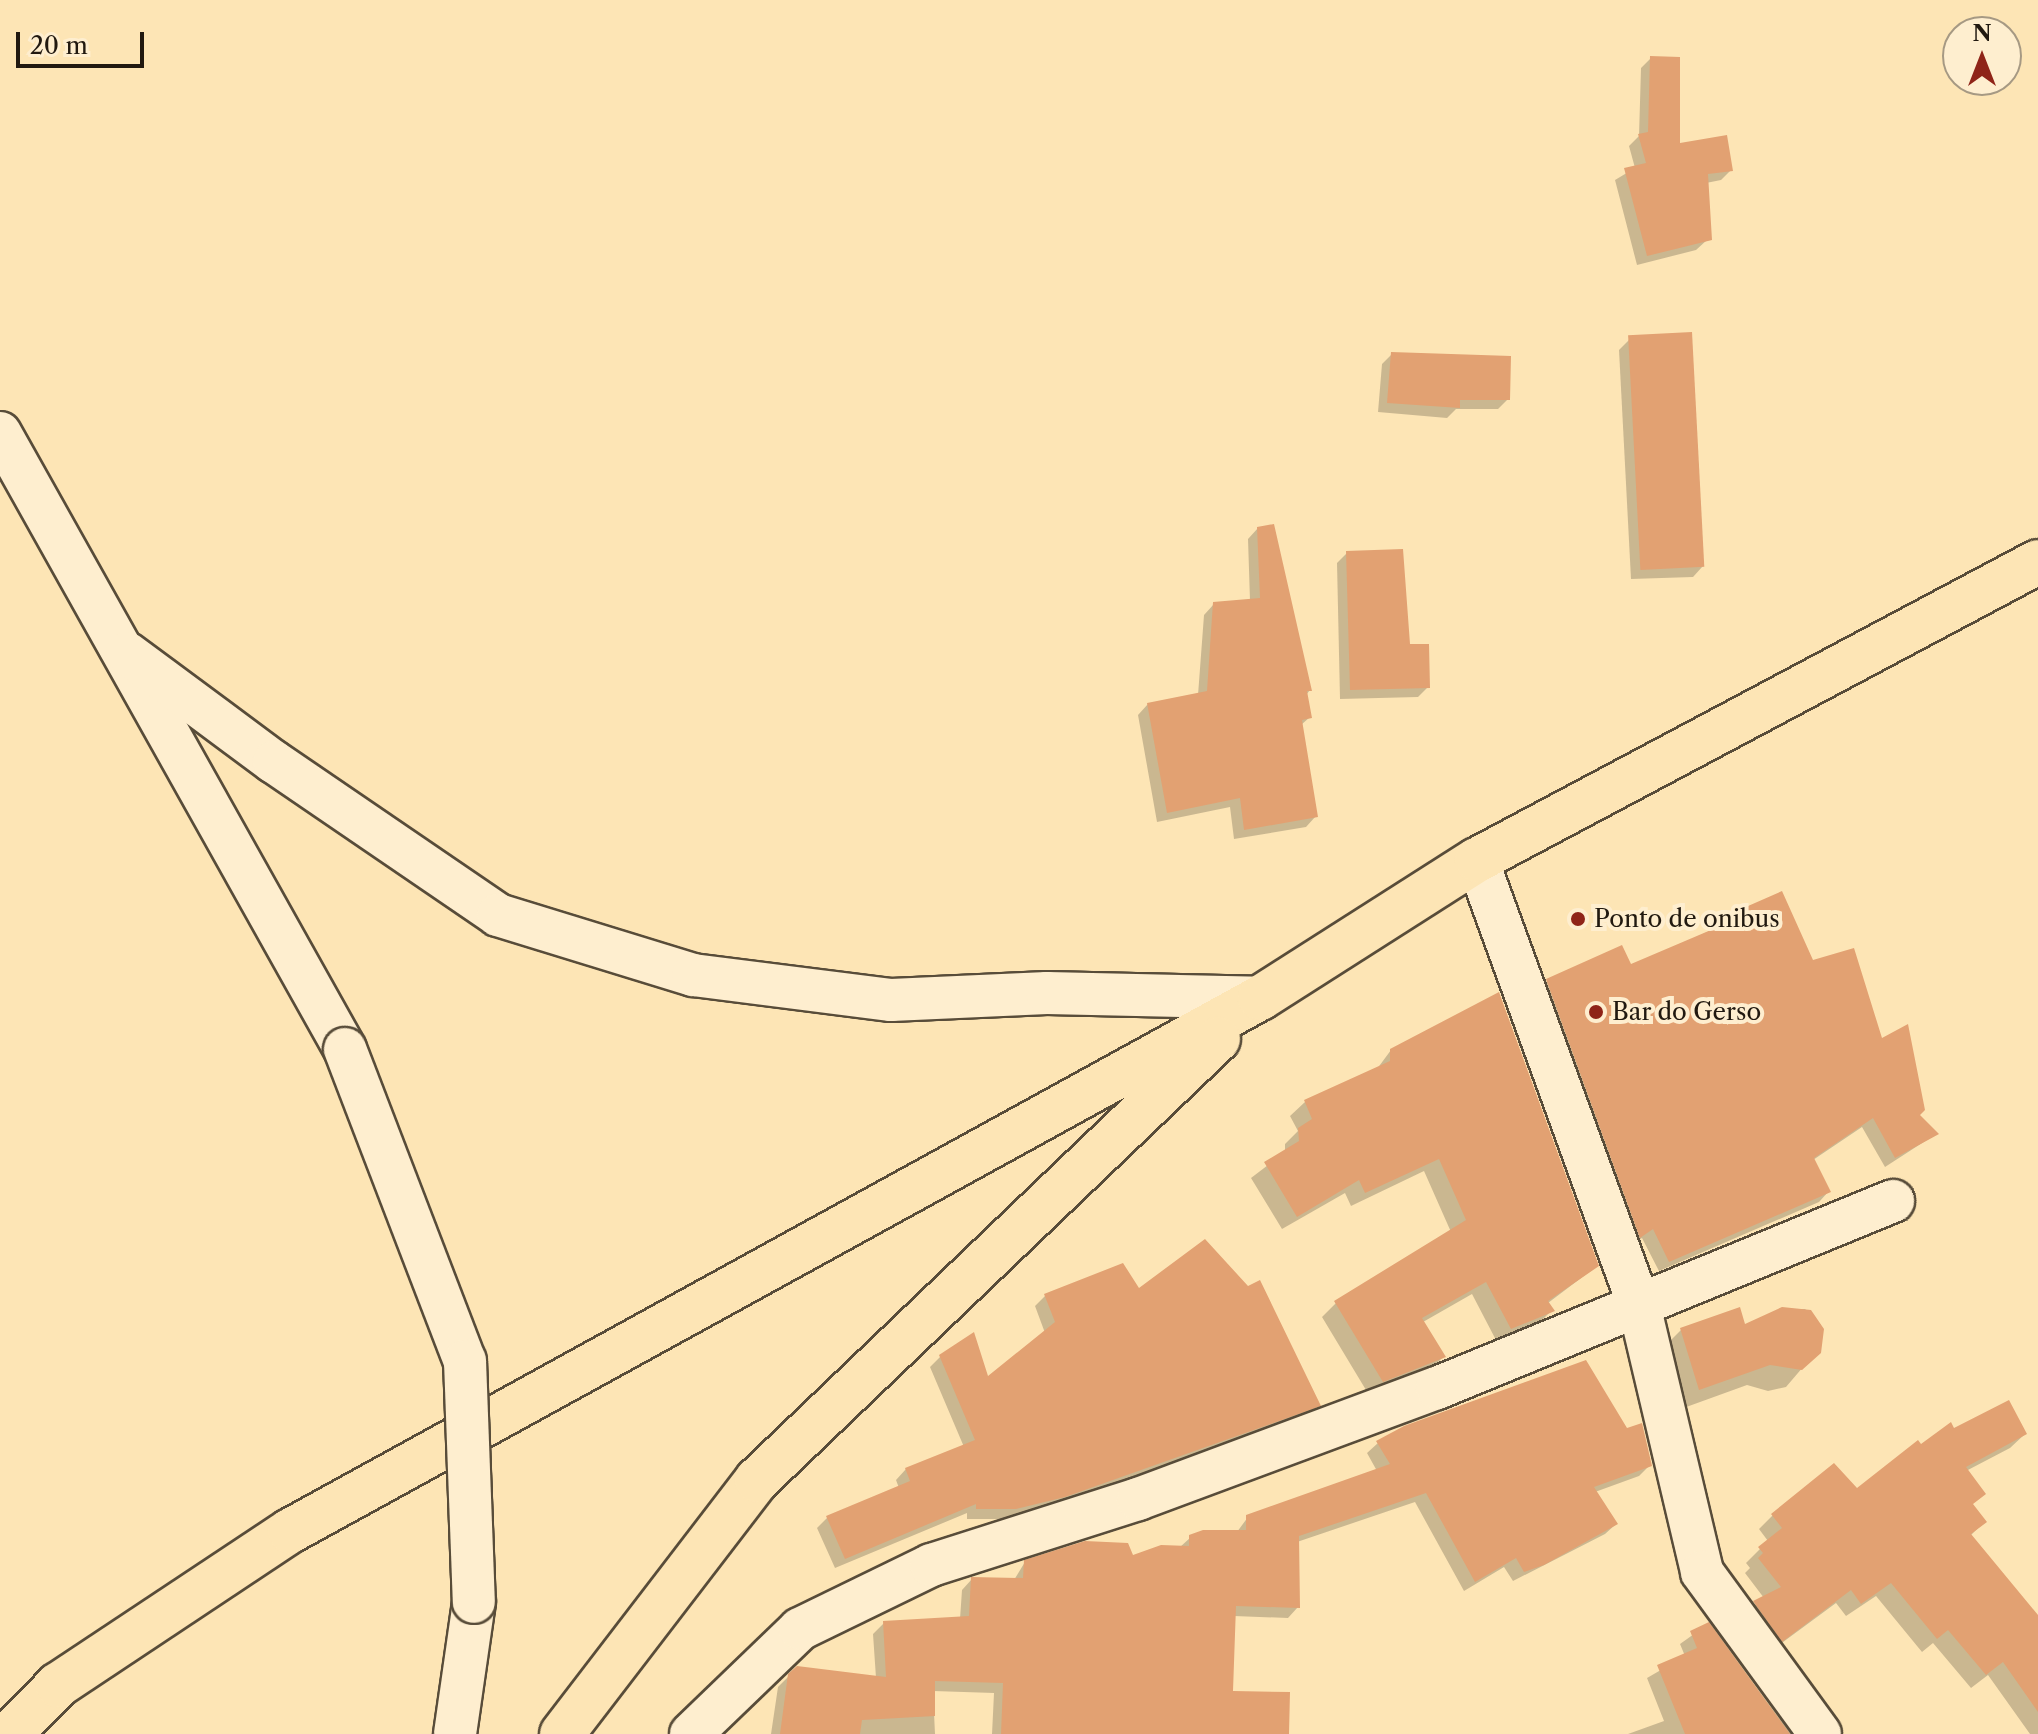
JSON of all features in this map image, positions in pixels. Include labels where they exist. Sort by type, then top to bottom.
[{"type":"main road","points":[[10,1734],[58,1685],[290,1531],[1260,998],[1477,860],[2038,562]]},
{"type":"main road","points":[[562,1734],[757,1480],[1260,998]]},
{"type":"street","points":[[0,433],[127,653],[345,1049],[465,1361],[474,1602],[455,1734]]},
{"type":"street","points":[[127,653],[274,762],[498,915],[693,975],[891,1000],[1047,993],[1260,998]]},
{"type":"street","points":[[1477,860],[1640,1309],[1702,1572],[1820,1734]]},
{"type":"street","points":[[691,1734],[800,1629],[931,1565],[1138,1499],[1640,1309],[1893,1201]]},
{"type":"building","points":[[1650,56],[1680,57],[1680,143],[1727,135],[1733,171],[1708,174],[1712,240],[1647,256],[1624,168],[1646,163],[1638,134],[1648,132]]},
{"type":"building","points":[[1692,332],[1704,567],[1640,570],[1628,335]]},
{"type":"building","points":[[1391,352],[1511,356],[1510,400],[1460,400],[1460,408],[1387,403]]},
{"type":"building","points":[[1274,524],[1312,691],[1307,691],[1312,718],[1302,720],[1318,817],[1244,830],[1240,798],[1167,813],[1147,703],[1207,691],[1213,602],[1260,598],[1257,527]]},
{"type":"building","points":[[1403,549],[1410,644],[1429,644],[1430,688],[1350,690],[1346,551]]},
{"type":"building","points":[[1782,891],[1813,960],[1854,948],[1882,1038],[1908,1024],[1925,1110],[1920,1115],[1939,1134],[1895,1158],[1873,1118],[1814,1158],[1831,1192],[1669,1262],[1653,1229],[1640,1238],[1546,979],[1622,945],[1631,964],[1725,924],[1723,917]]},
{"type":"building","points":[[1499,992],[1599,1266],[1548,1301],[1555,1311],[1511,1329],[1486,1282],[1422,1318],[1446,1357],[1383,1382],[1334,1301],[1466,1220],[1439,1159],[1365,1193],[1359,1180],[1297,1217],[1264,1162],[1299,1141],[1298,1128],[1312,1119],[1304,1100],[1390,1061],[1390,1049]]},
{"type":"building","points":[[1205,1239],[1248,1286],[1260,1280],[1321,1406],[1065,1497],[1016,1509],[976,1509],[976,1504],[845,1559],[826,1516],[910,1481],[905,1468],[975,1440],[939,1355],[974,1332],[988,1376],[1055,1322],[1044,1294],[1123,1263],[1139,1288]]},
{"type":"building","points":[[1740,1307],[1745,1324],[1782,1307],[1811,1310],[1824,1329],[1821,1353],[1802,1370],[1770,1365],[1699,1390],[1680,1328]]},
{"type":"building","points":[[1586,1360],[1627,1428],[1642,1423],[1652,1466],[1594,1487],[1618,1524],[1544,1565],[1524,1572],[1516,1558],[1475,1582],[1426,1493],[1299,1536],[1300,1608],[1236,1606],[1233,1691],[1290,1692],[1289,1734],[1001,1734],[1003,1683],[935,1681],[935,1716],[862,1720],[860,1734],[780,1734],[788,1674],[797,1666],[886,1677],[883,1621],[969,1616],[971,1577],[1023,1578],[1024,1560],[1085,1541],[1128,1543],[1133,1555],[1161,1545],[1189,1546],[1189,1535],[1203,1530],[1246,1530],[1246,1515],[1390,1464],[1376,1441],[1404,1426]]},
{"type":"building","points":[[2009,1400],[2027,1434],[1966,1467],[1986,1494],[1973,1504],[1987,1522],[1971,1534],[2038,1615],[2038,1712],[2003,1662],[1986,1675],[1948,1630],[1937,1639],[1891,1583],[1861,1604],[1851,1590],[1782,1642],[1753,1601],[1781,1587],[1758,1558],[1763,1553],[1758,1547],[1782,1528],[1771,1514],[1834,1463],[1857,1488],[1918,1440],[1921,1444],[1951,1422],[1954,1428]]},
{"type":"building","points":[[1709,1622],[1790,1734],[1685,1734],[1657,1665],[1697,1648],[1690,1631]]},
{"type":"place","name":"Ponto de onibus","points":[[1578,919]]},
{"type":"place","name":"Bar do Gerso","points":[[1596,1012]]}]
